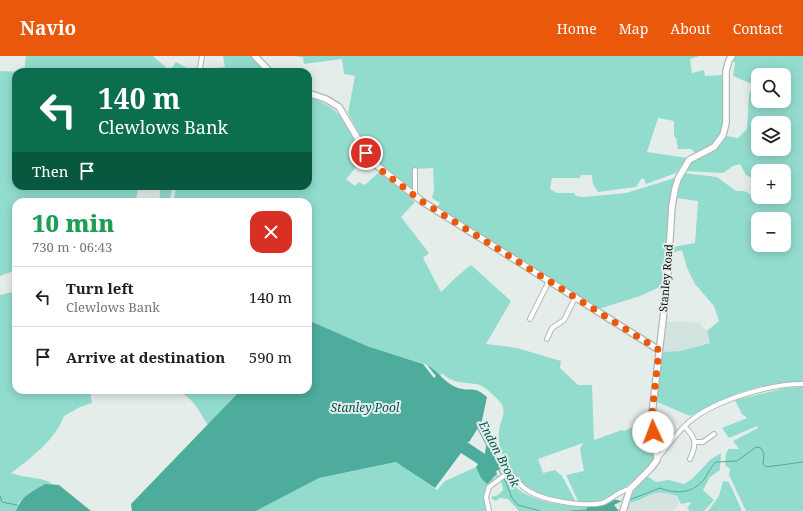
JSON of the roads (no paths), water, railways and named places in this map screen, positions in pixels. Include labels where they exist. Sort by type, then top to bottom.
[{"type":"street","points":[[200,68],[202,56]]},
{"type":"street","points":[[255,56],[266,68]]},
{"type":"street","name":"Stanley Road","points":[[656,460],[652,414],[667,285],[672,206],[675,189],[678,179],[689,160],[714,147],[723,135],[726,123],[726,71],[729,60],[732,56]]},
{"type":"street","points":[[312,94],[326,99],[339,108],[371,161],[415,196],[442,215],[659,350]]},
{"type":"street","points":[[415,170],[415,196]]},
{"type":"street","points":[[530,319],[549,281]]},
{"type":"street","points":[[547,338],[552,328],[564,320],[575,298]]},
{"type":"street","points":[[623,511],[630,489],[651,468],[656,460],[685,427],[708,410],[733,398],[760,390],[803,384]]},
{"type":"street","points":[[685,427],[694,437],[696,442],[690,459]]},
{"type":"street","points":[[696,442],[703,442],[714,434]]},
{"type":"street","points":[[489,511],[486,497],[489,487],[504,474],[509,472],[520,485],[534,494],[575,504],[588,505],[604,502],[624,490],[630,489]]},
{"type":"water","name":"Stanley Pool","points":[[312,322],[367,346],[423,364],[434,378],[436,376],[427,365],[453,386],[475,390],[482,393],[487,397],[481,425],[477,424],[478,428],[469,442],[467,442],[485,454],[486,446],[492,449],[499,458],[501,466],[501,469],[496,471],[497,474],[487,484],[481,478],[476,467],[478,464],[461,453],[435,488],[396,462],[319,478],[256,511],[132,511],[131,504],[237,394],[312,394]]},
{"type":"water","points":[[45,484],[59,485],[91,511],[16,511],[24,498]]},
{"type":"water","points":[[612,499],[622,501],[614,505],[619,511],[586,511],[587,507]]},
{"type":"waterway","name":"Endon Brook","points":[[476,425],[487,446]]},
{"type":"waterway","name":"Endon Brook","points":[[629,500],[660,488],[673,492],[690,490],[701,483],[716,462],[737,461],[756,447],[761,448],[764,454],[763,464],[766,467],[803,462]]},
{"type":"waterway","name":"Endon Brook","points":[[499,470],[502,476]]},
{"type":"waterway","name":"Endon Brook","points":[[504,478],[512,498],[518,505],[540,511]]},
{"type":"waterway","name":"Endon Brook","points":[[0,496],[2,502],[17,505]]},
{"type":"waterway","points":[[571,511],[587,510]]}]
